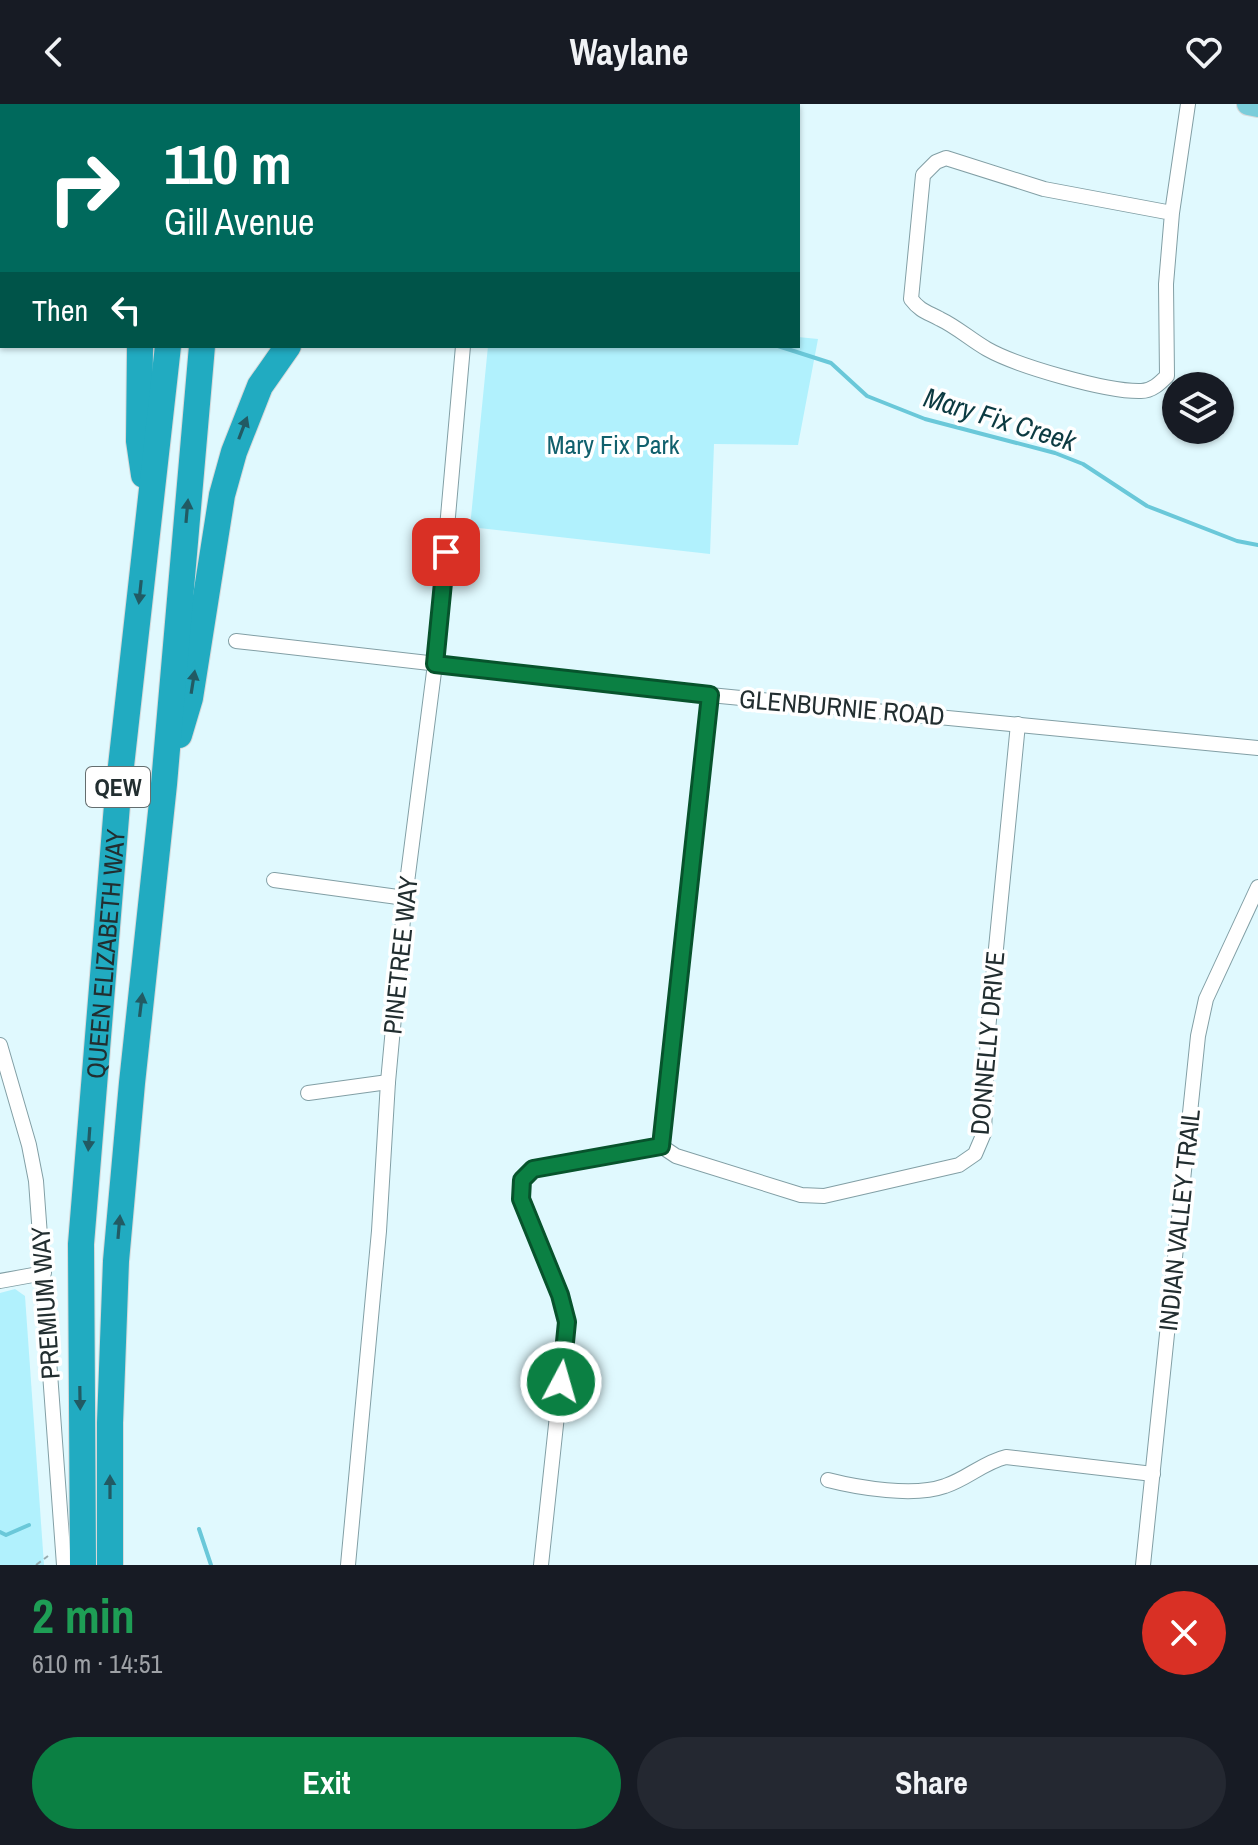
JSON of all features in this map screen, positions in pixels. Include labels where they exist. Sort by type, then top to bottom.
[{"type":"highway","points":[[140,348],[139,441],[149,514]]},
{"type":"highway","name":"QUEEN ELIZABETH WAY","points":[[83,1565],[81,1244],[118,793],[168,348]]},
{"type":"highway","name":"QUEEN ELIZABETH WAY","points":[[110,1565],[110,1423],[116,1261],[164,784],[202,348]]},
{"type":"highway","points":[[164,784],[190,698],[222,495],[234,452],[260,386],[287,348]]},
{"type":"main road","points":[[1248,104],[1258,106]]},
{"type":"street","points":[[1172,213],[1044,189],[946,158],[936,162],[923,175],[911,299],[923,313],[940,318],[986,349],[1013,362],[1104,386],[1144,392],[1158,386],[1167,376],[1166,284],[1172,213],[1188,104]]},
{"type":"street","name":"PINETREE WAY","points":[[348,1565],[379,1231],[388,1082],[405,898],[435,664],[463,348]]},
{"type":"street","name":"GLENBURNIE ROAD","points":[[236,641],[710,695],[1258,748]]},
{"type":"street","points":[[541,1565],[567,1322],[560,1295],[521,1199],[522,1180],[533,1169],[661,1146],[710,695]]},
{"type":"street","name":"DONNELLY DRIVE","points":[[661,1146],[676,1156],[801,1195],[824,1196],[959,1165],[975,1154],[984,1133],[988,1030],[1018,724]]},
{"type":"street","points":[[274,880],[405,898]]},
{"type":"street","name":"INDIAN VALLEY TRAIL","points":[[1143,1565],[1198,1036],[1206,999],[1258,887]]},
{"type":"street","name":"PREMIUM WAY","points":[[0,1045],[29,1145],[36,1181],[64,1565]]},
{"type":"street","points":[[308,1093],[388,1082]]},
{"type":"street","points":[[0,1281],[44,1273]]},
{"type":"street","points":[[828,1480],[856,1487],[924,1491],[943,1487],[993,1460],[1006,1457],[1153,1474]]},
{"type":"path","points":[[36,1565],[51,1554]]},
{"type":"green space","name":"Mary Fix Park","points":[[800,337],[818,339],[798,445],[714,444],[710,554],[470,527],[488,348],[800,348]]},
{"type":"green space","points":[[15,1289],[25,1296],[44,1565],[0,1565],[0,1293]]},
{"type":"waterway","name":"Mary Fix Creek","points":[[784,348],[831,363],[867,396],[925,419],[1055,453],[1083,464],[1147,506],[1237,541],[1258,545]]},
{"type":"waterway","points":[[0,1532],[6,1535],[29,1525]]},
{"type":"waterway","points":[[199,1529],[211,1565]]},
{"type":"route","points":[[446,552],[435,664],[710,695],[661,1146],[533,1169],[522,1180],[521,1199],[560,1295],[567,1322],[561,1382]]}]
